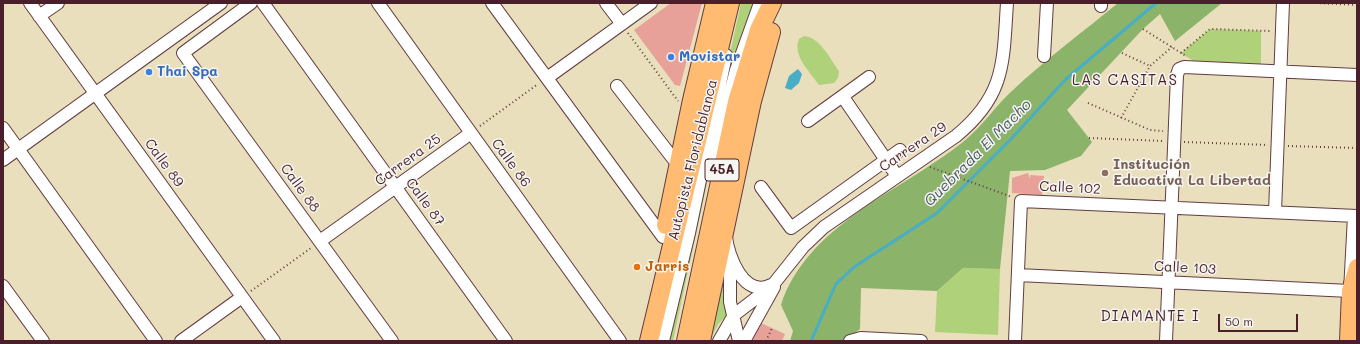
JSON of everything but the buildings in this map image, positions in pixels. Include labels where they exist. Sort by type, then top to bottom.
[{"type":"highway","points":[[639,341],[715,3]]},
{"type":"highway","name":"Autopista Floridablanca","points":[[650,341],[730,3]]},
{"type":"highway","name":"Autopista Floridablanca","points":[[686,341],[737,102],[755,40],[772,3]]},
{"type":"highway","name":"45A","points":[[701,341],[758,76],[779,3]]},
{"type":"main road","points":[[1348,341],[1350,291],[1357,267]]},
{"type":"street","name":"Calle 89","points":[[30,3],[274,341]]},
{"type":"street","points":[[39,16],[58,3]]},
{"type":"street","points":[[3,160],[96,95],[221,3]]},
{"type":"street","name":"Calle 88","points":[[251,3],[183,53],[392,341]]},
{"type":"street","name":"Calle 87","points":[[263,3],[506,341]]},
{"type":"street","name":"Calle 86","points":[[378,3],[620,341]]},
{"type":"street","points":[[492,3],[663,237]]},
{"type":"street","points":[[606,3],[622,24]]},
{"type":"street","points":[[547,78],[651,3]]},
{"type":"street","points":[[663,341],[689,233],[738,3]]},
{"type":"street","points":[[677,341],[726,109],[736,70],[760,3]]},
{"type":"street","name":"Carrera 29","points":[[719,341],[734,315],[777,281],[803,247],[824,227],[956,136],[967,127],[983,109],[1001,74],[1007,3]]},
{"type":"street","points":[[1044,56],[1047,3]]},
{"type":"street","points":[[1275,212],[1283,3]]},
{"type":"street","points":[[1166,341],[1174,137],[1177,75],[1179,69],[1184,67],[1357,75]]},
{"type":"street","points":[[808,121],[869,77]]},
{"type":"street","points":[[617,86],[678,165]]},
{"type":"street","points":[[842,96],[897,176]]},
{"type":"street","points":[[3,128],[156,341]]},
{"type":"street","name":"Carrera 25","points":[[320,242],[471,133]]},
{"type":"street","points":[[762,188],[790,228],[900,150]]},
{"type":"street","name":"Calle 102","points":[[1018,276],[1022,201],[1356,216]]},
{"type":"street","points":[[1350,291],[1356,216]]},
{"type":"street","points":[[725,224],[730,255],[730,295],[739,341]]},
{"type":"street","points":[[730,255],[739,274],[755,287],[766,287],[777,281]]},
{"type":"street","points":[[1015,341],[1018,276]]},
{"type":"street","name":"Calle 103","points":[[1018,276],[1350,291]]},
{"type":"street","points":[[744,341],[777,281]]},
{"type":"street","points":[[3,286],[43,341]]},
{"type":"street","points":[[182,341],[242,297]]},
{"type":"street","points":[[856,340],[921,341]]},
{"type":"path","points":[[1316,3],[1357,5]]},
{"type":"path","points":[[622,24],[679,103]]},
{"type":"path","points":[[1143,29],[1204,68]]},
{"type":"path","points":[[1181,53],[1210,29],[1282,32]]},
{"type":"path","points":[[1121,118],[1150,66],[1172,47]]},
{"type":"path","points":[[1122,53],[1150,66]]},
{"type":"path","points":[[471,133],[547,78]]},
{"type":"path","points":[[1088,103],[1150,130],[1174,137]]},
{"type":"path","points":[[1089,138],[1174,137],[1278,146],[1357,148]]},
{"type":"path","points":[[927,166],[1008,196]]},
{"type":"path","points":[[242,297],[320,242]]},
{"type":"path","points":[[766,341],[772,328]]},
{"type":"green space","points":[[741,3],[756,3],[723,109],[673,341],[667,341]]},
{"type":"green space","points":[[1118,3],[1222,3],[1175,41],[1160,14],[1143,29],[1067,110],[1092,142],[1081,156],[1045,170],[1010,171],[1000,269],[963,268],[937,291],[861,288],[860,329],[845,341],[790,341],[793,331],[781,305],[794,277],[812,253],[834,231],[858,212],[963,142],[976,130],[1006,96],[1051,56]]},
{"type":"green space","points":[[1210,29],[1261,31],[1261,64],[1195,62],[1181,53]]},
{"type":"green space","points":[[804,36],[810,37],[820,44],[839,71],[838,78],[834,83],[819,85],[803,63],[797,45],[799,39]]},
{"type":"green space","points":[[725,254],[723,291],[728,314],[719,323],[710,339]]},
{"type":"green space","points":[[963,268],[1000,269],[998,335],[935,332],[937,291]]},
{"type":"water","points":[[798,69],[802,74],[799,83],[791,90],[785,88],[789,76]]},
{"type":"waterway","name":"Quebrada El Macho","points":[[811,341],[836,284],[854,267],[937,213],[1011,139],[1065,80],[1156,3]]},
{"type":"place","name":"Movistar","points":[[671,57]]},
{"type":"place","name":"Thai Spa","points":[[149,72]]},
{"type":"place","name":"Institución Educativa La Libertad","points":[[1105,173]]},
{"type":"place","name":"Jarris","points":[[637,267]]},
{"type":"district","name":"LAS CASITAS","points":[[1125,80]]},
{"type":"district","name":"DIAMANTE I","points":[[1150,316]]}]
